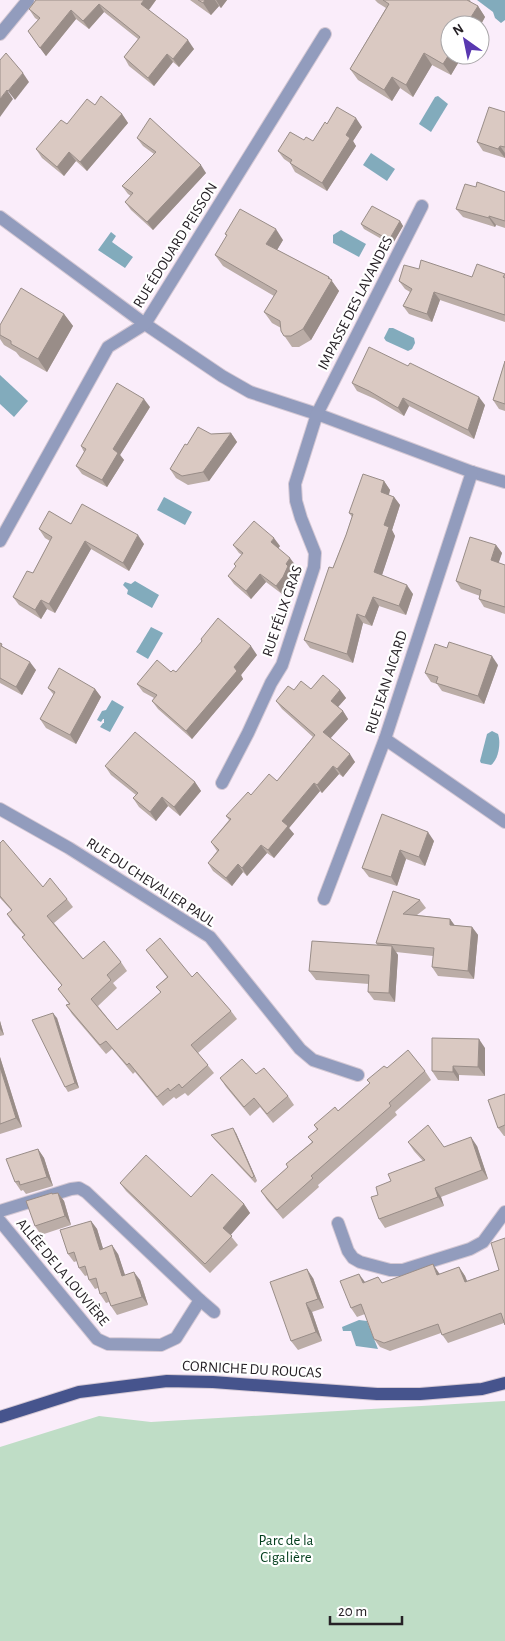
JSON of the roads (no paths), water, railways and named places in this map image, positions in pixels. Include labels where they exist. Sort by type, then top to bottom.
[{"type":"main road","name":"CORNICHE DU ROUCAS","points":[[0,1417],[80,1392],[167,1381],[212,1382],[377,1394],[420,1394],[482,1389],[505,1383]]},
{"type":"street","points":[[0,34],[28,0]]},
{"type":"street","name":"RUE ÉDOUARD PEISSON","points":[[0,541],[108,347],[144,324],[325,34]]},
{"type":"street","name":"IMPASSE DES LAVANDES","points":[[317,414],[422,206]]},
{"type":"street","points":[[0,217],[144,324],[222,376],[250,392],[317,414],[472,472],[505,482]]},
{"type":"street","name":"RUE FÉLIX GRAS","points":[[222,783],[248,734],[271,683],[282,665],[314,567],[315,554],[296,501],[295,484],[317,414]]},
{"type":"street","name":"RUE JEAN AICARD","points":[[324,899],[384,739],[472,472]]},
{"type":"street","points":[[384,739],[505,822]]},
{"type":"street","name":"RUE DU CHEVALIER PAUL","points":[[0,809],[69,848],[210,937],[300,1049],[313,1060],[358,1075]]},
{"type":"street","name":"ALLÉE DE LA LOUVIÈRE","points":[[0,1210],[79,1188],[86,1192],[214,1312]]},
{"type":"street","points":[[338,1223],[348,1251],[353,1258],[360,1262],[390,1270],[403,1270],[470,1249],[483,1242],[505,1212]]},
{"type":"street","name":"ALLÉE DE LA LOUVIÈRE","points":[[0,1221],[97,1339],[108,1344],[161,1344],[176,1338],[200,1300]]},
{"type":"water","points":[[477,0],[505,0],[505,20],[501,23],[495,18],[493,12]]},
{"type":"water","points":[[438,96],[448,104],[431,132],[419,124],[435,97]]},
{"type":"water","points":[[371,153],[395,169],[387,181],[363,165]]},
{"type":"water","points":[[341,230],[366,244],[359,257],[333,243],[333,235]]},
{"type":"water","points":[[111,232],[116,236],[112,242],[133,257],[125,268],[98,250]]},
{"type":"water","points":[[389,328],[414,338],[415,343],[412,349],[408,351],[386,341],[384,338]]},
{"type":"water","points":[[0,375],[28,401],[14,417],[0,404]]},
{"type":"water","points":[[164,497],[192,512],[185,525],[157,510]]},
{"type":"water","points":[[135,581],[159,595],[152,608],[127,594],[128,590],[123,585],[125,582],[131,584]]},
{"type":"water","points":[[151,627],[163,633],[148,659],[136,652]]},
{"type":"water","points":[[112,700],[124,707],[110,732],[100,727],[104,723],[104,719],[101,722],[97,720]]},
{"type":"water","points":[[492,731],[498,734],[499,746],[498,755],[491,765],[481,763],[480,761],[487,734]]},
{"type":"water","points":[[359,1320],[367,1321],[378,1349],[356,1346],[351,1331],[343,1331],[342,1327]]},
{"type":"park label","name":"Parc de la Cigalière","points":[[286,1548]]}]
